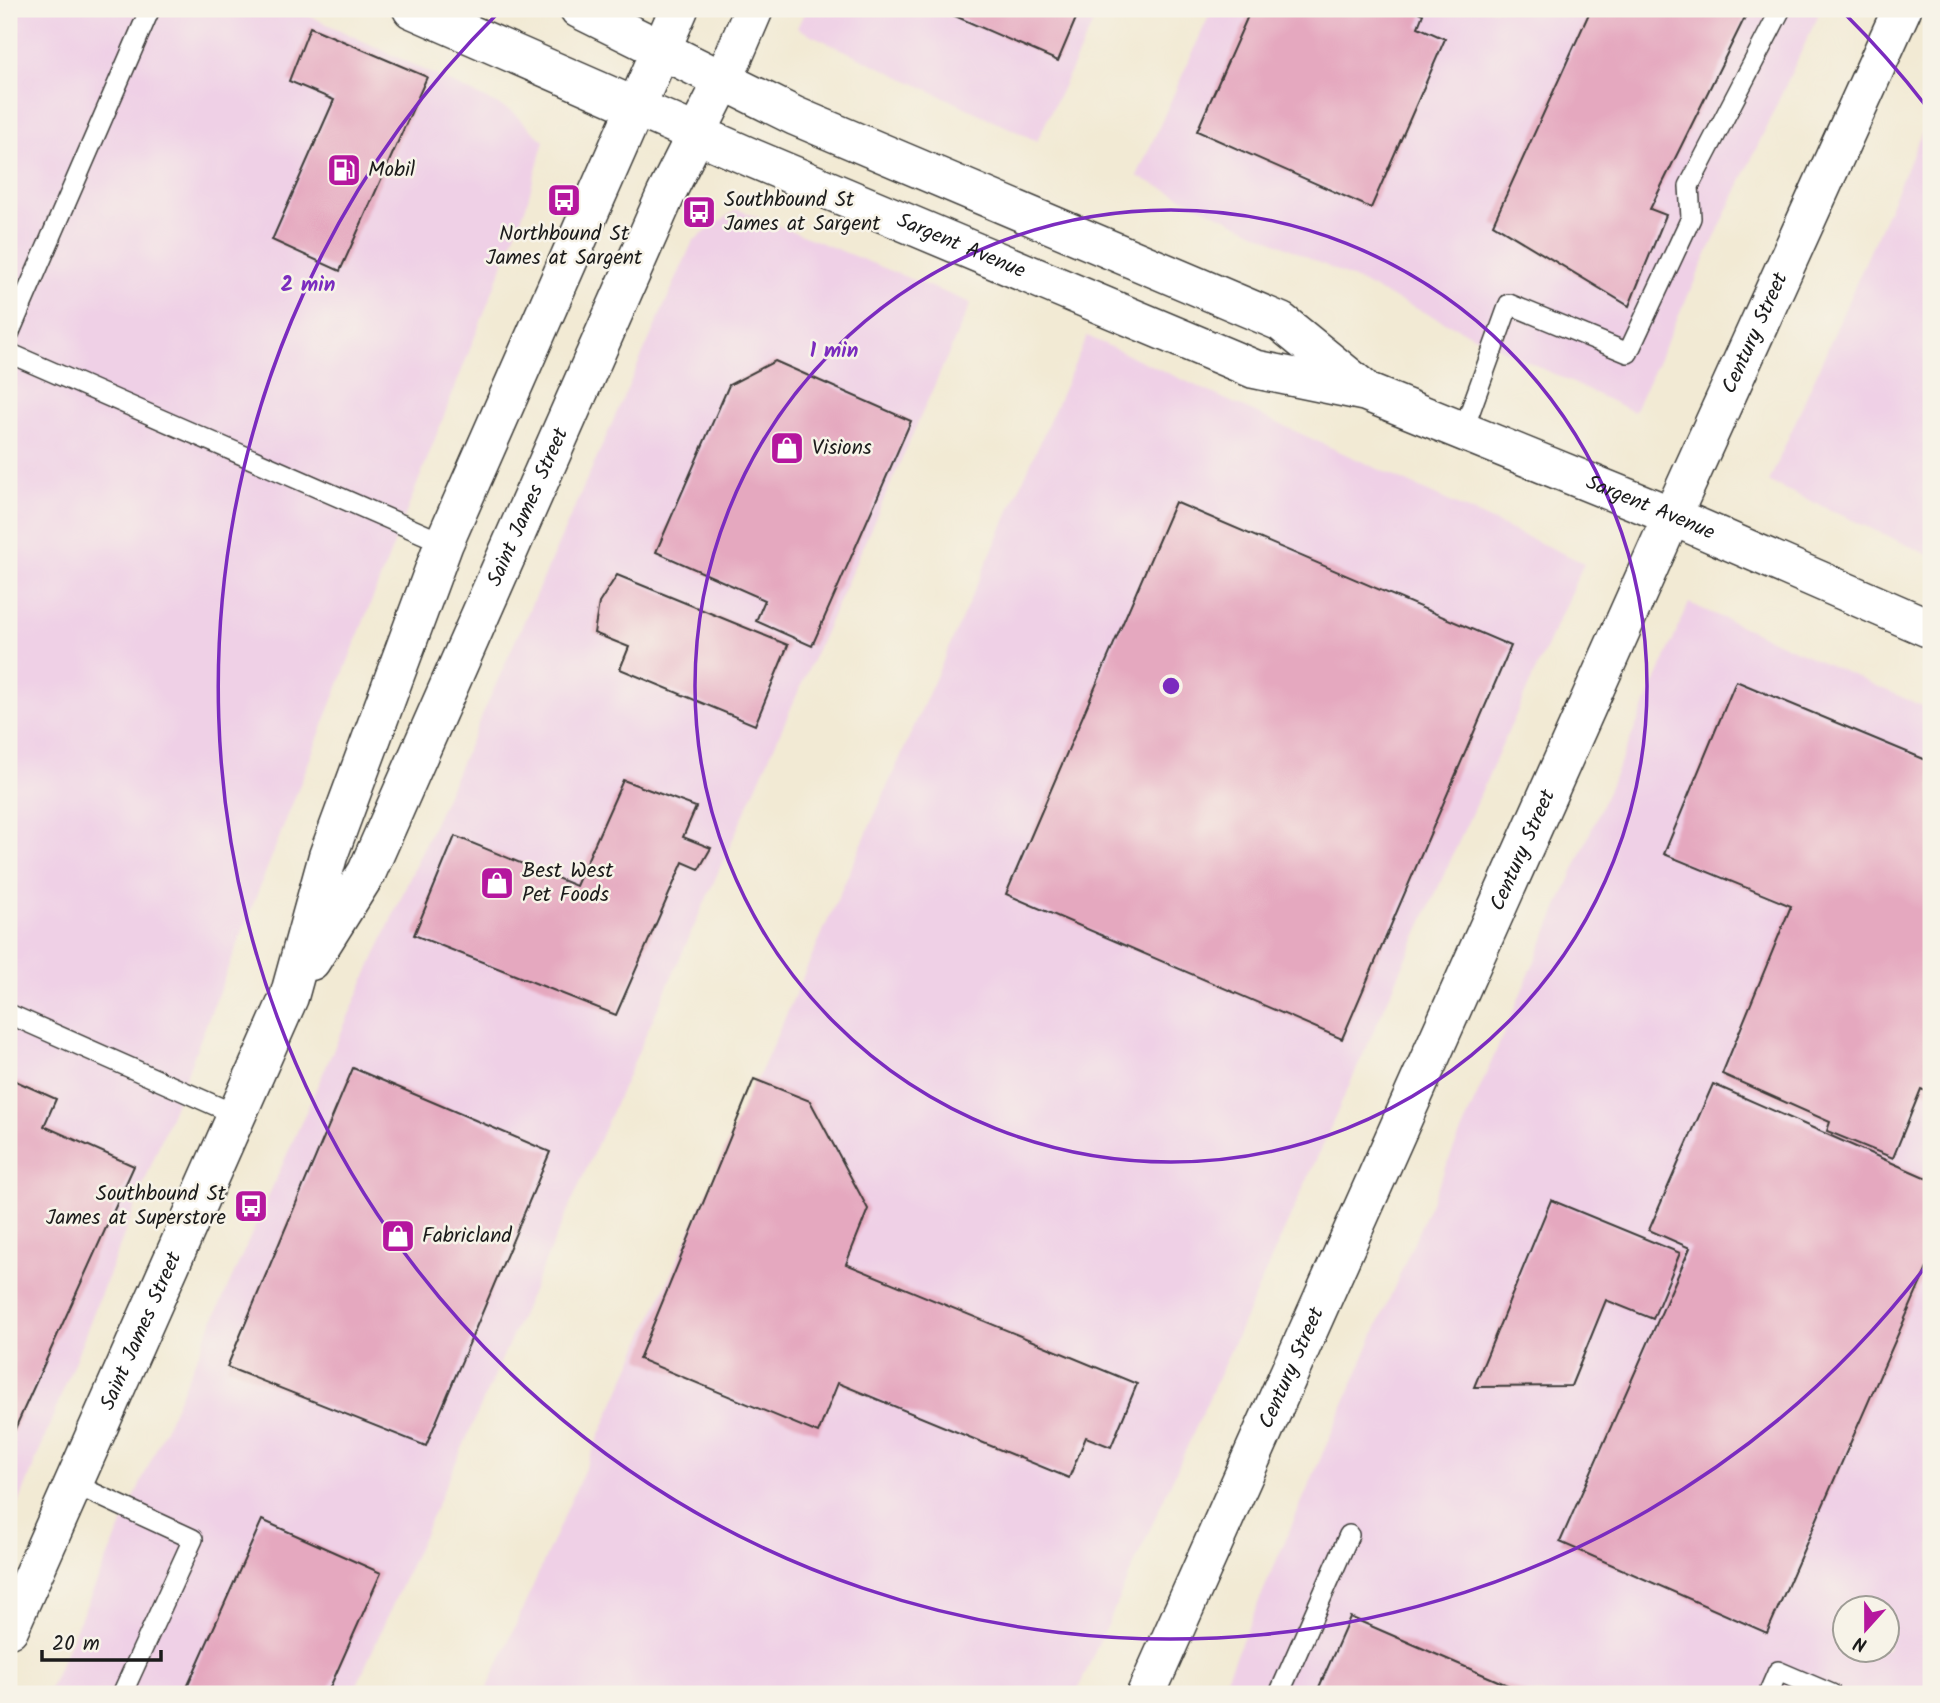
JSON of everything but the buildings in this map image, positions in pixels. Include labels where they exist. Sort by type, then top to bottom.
[{"type":"main road","name":"Sargent Avenue","points":[[412,9],[696,133],[1254,369],[1366,392],[1672,516],[1931,629]]},
{"type":"main road","name":"Sargent Avenue","points":[[579,9],[795,116],[1281,322],[1366,392]]},
{"type":"main road","name":"Saint James Street","points":[[9,1629],[289,997],[328,856],[444,543],[680,9]]},
{"type":"main road","name":"Saint James Street","points":[[289,997],[367,872],[696,133],[724,79],[754,9]]},
{"type":"main road","name":"Century Street","points":[[1146,1694],[1672,516],[1902,9]]},
{"type":"lane","points":[[9,334],[150,9]]},
{"type":"lane","points":[[1462,431],[1509,304],[1629,353],[1691,218],[1689,186],[1782,9]]},
{"type":"lane","points":[[9,353],[444,543]]},
{"type":"lane","points":[[9,1014],[239,1115]]},
{"type":"lane","points":[[74,1484],[193,1539],[122,1694]]},
{"type":"lane","points":[[1279,1694],[1349,1535]]},
{"type":"lane","points":[[1768,1694],[1778,1671],[1832,1694]]},
{"type":"shaded area","points":[[9,9],[295,9],[511,111],[544,141],[526,206],[9,1529]]},
{"type":"shaded area","points":[[806,9],[1100,9],[1037,141],[797,28]]},
{"type":"shaded area","points":[[1212,9],[1821,9],[1634,412],[1137,176]]},
{"type":"shaded area","points":[[1931,112],[1931,556],[1769,482]]},
{"type":"shaded area","points":[[737,209],[971,303],[353,1694],[47,1694],[693,241]]},
{"type":"shaded area","points":[[1087,336],[1584,563],[1076,1694],[485,1694]]},
{"type":"shaded area","points":[[1689,603],[1931,710],[1931,1694],[1219,1694]]},
{"type":"place","name":"Mobil","points":[[344,170]]},
{"type":"place","name":"Northbound St James at Sargent","points":[[564,200]]},
{"type":"place","name":"Southbound St James at Sargent","points":[[699,212]]},
{"type":"place","name":"Visions","points":[[787,448]]},
{"type":"place","name":"Best West Pet Foods","points":[[497,883]]},
{"type":"place","name":"Southbound St James at Superstore","points":[[251,1206]]},
{"type":"place","name":"Fabricland","points":[[398,1236]]}]
